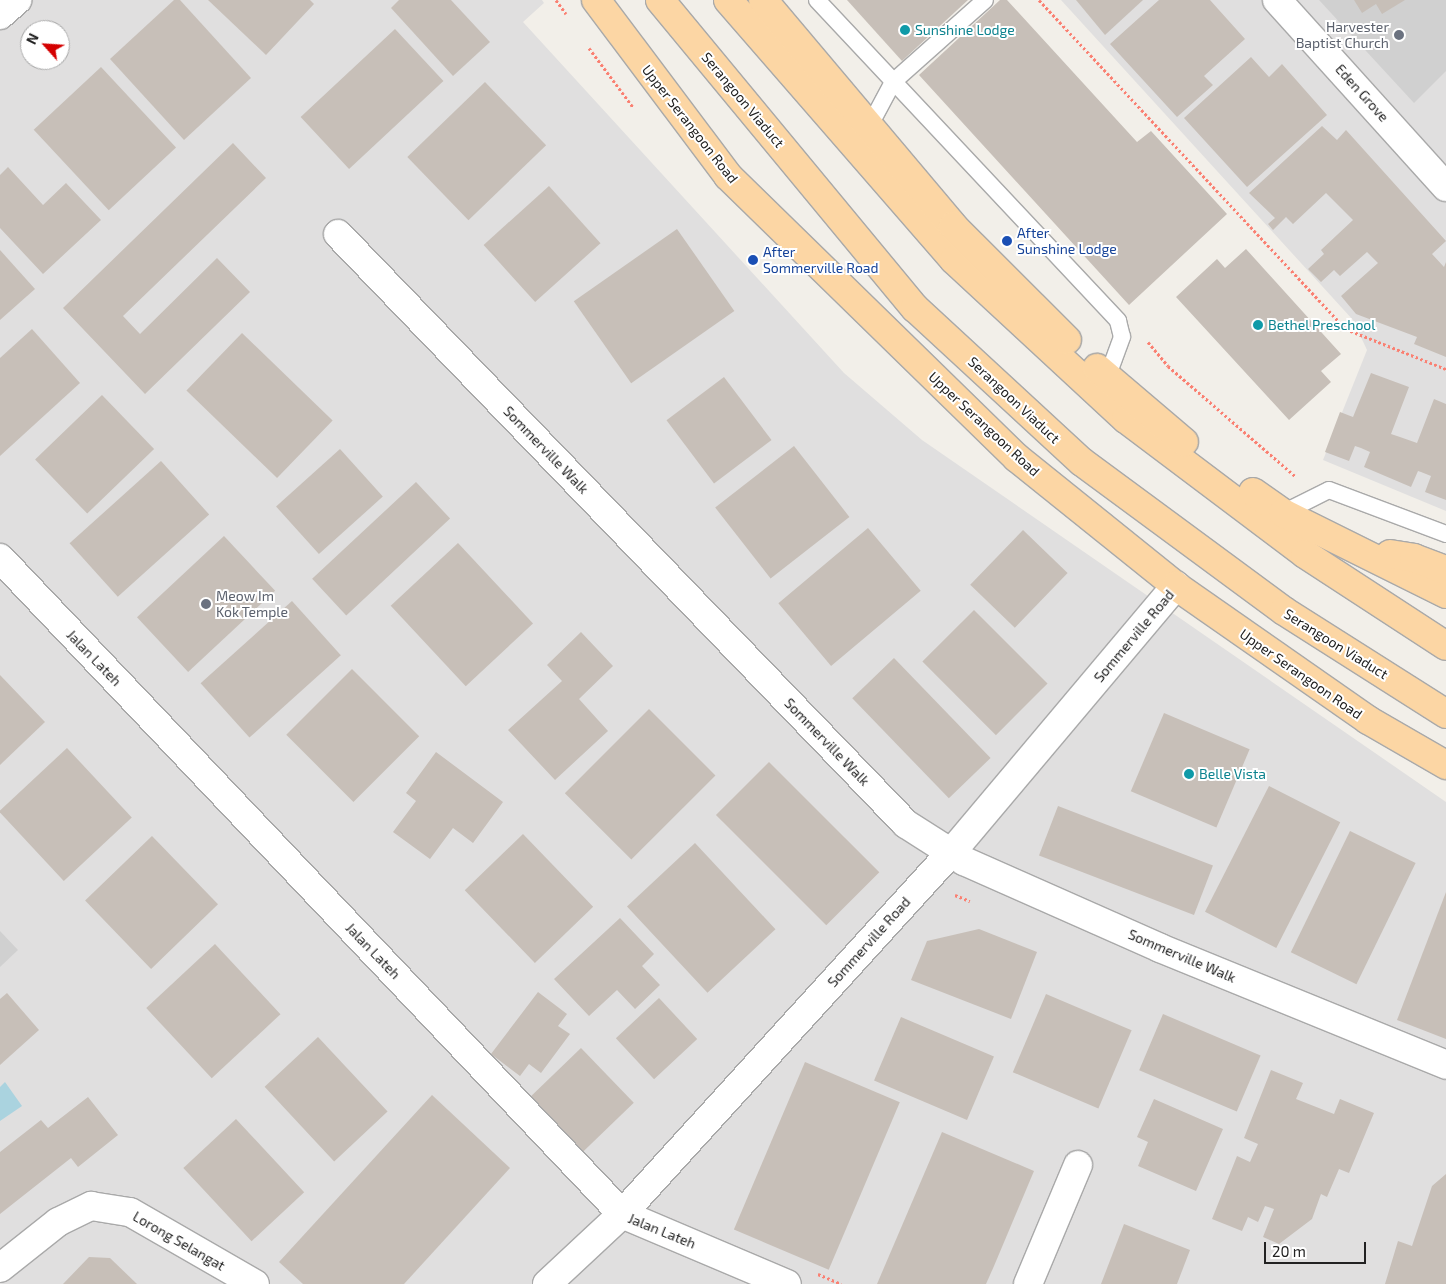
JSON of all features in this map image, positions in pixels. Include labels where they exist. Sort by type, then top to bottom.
[{"type":"main road","name":"Upper Serangoon Road","points":[[596,0],[728,176],[1017,458],[1176,586],[1368,720],[1446,765]]},
{"type":"main road","name":"Serangoon Viaduct","points":[[660,0],[915,308],[1082,462],[1284,611],[1446,714]]},
{"type":"main road","points":[[728,0],[954,260],[1126,420],[1305,554],[1446,646]]},
{"type":"main road","points":[[763,0],[953,226],[1107,378],[1194,450],[1283,513],[1361,550],[1446,594]]},
{"type":"main road","points":[[1361,550],[1414,558],[1446,570]]},
{"type":"street","points":[[0,15],[17,0]]},
{"type":"street","name":"Eden Grove","points":[[1277,0],[1446,187]]},
{"type":"street","name":"Sommerville Walk","points":[[338,234],[906,824],[950,854],[1160,948],[1446,1064]]},
{"type":"street","name":"Jalan Lateh","points":[[0,558],[622,1214],[788,1284]]},
{"type":"street","name":"Sommerville Road","points":[[547,1284],[622,1214],[950,854],[1176,586]]},
{"type":"street","points":[[1028,1284],[1078,1165]]},
{"type":"street","name":"Lorong Selangat","points":[[0,1268],[58,1222],[91,1206],[130,1212],[255,1284]]},
{"type":"lane","points":[[817,0],[1118,321],[1122,336],[1107,378]]},
{"type":"lane","points":[[869,127],[893,82],[985,0]]},
{"type":"lane","points":[[1283,513],[1329,490],[1344,493],[1446,534]]},
{"type":"path","points":[[1039,0],[1346,329],[1446,369]]},
{"type":"path","points":[[1144,338],[1168,366],[1222,415],[1318,494]]},
{"type":"shaded area","points":[[0,0],[542,0],[544,3],[523,22],[844,373],[922,440],[1446,802],[1446,1284],[0,1284]]},
{"type":"shaded area","points":[[1061,0],[1446,0],[1446,511],[1323,460],[1367,350],[1353,320]]},
{"type":"shaded area","name":"Harvester Baptist Church","points":[[1319,0],[1446,0],[1446,71],[1414,103]]},
{"type":"shaded area","points":[[0,931],[18,950],[0,967]]},
{"type":"water","points":[[5,1082],[22,1106],[0,1121],[0,1087]]},
{"type":"building","points":[[174,0],[180,0],[251,78],[184,140],[110,59]]},
{"type":"building","points":[[208,0],[310,0],[314,4],[266,55]]},
{"type":"building","points":[[399,0],[451,0],[490,42],[453,76],[391,8]]},
{"type":"building","name":"Sunshine Lodge","points":[[847,0],[968,0],[902,61]]},
{"type":"building","points":[[1000,0],[1007,0],[1137,142],[1151,131],[1227,214],[1129,305],[919,75]]},
{"type":"building","points":[[1076,0],[1143,0],[1105,35]]},
{"type":"building","points":[[1159,0],[1210,0],[1245,39],[1204,76],[1213,85],[1177,117],[1110,44]]},
{"type":"building","points":[[1354,0],[1405,0],[1382,14],[1376,4],[1362,13]]},
{"type":"building","points":[[395,29],[443,81],[349,169],[301,117]]},
{"type":"building","points":[[1251,57],[1269,77],[1282,64],[1327,115],[1247,187],[1184,118]]},
{"type":"building","points":[[101,67],[176,147],[109,210],[34,130]]},
{"type":"building","points":[[485,82],[546,145],[468,220],[407,157]]},
{"type":"building","points":[[1322,126],[1337,140],[1346,130],[1446,241],[1432,254],[1444,267],[1446,262],[1446,357],[1414,344],[1417,337],[1356,314],[1341,296],[1378,263],[1367,252],[1340,276],[1334,270],[1321,282],[1308,269],[1324,254],[1321,250],[1353,220],[1326,193],[1293,224],[1286,217],[1273,230],[1268,224],[1275,218],[1249,193]]},
{"type":"building","points":[[233,143],[266,178],[123,316],[140,334],[217,258],[250,292],[145,394],[63,308]]},
{"type":"building","points":[[8,167],[43,205],[66,183],[101,220],[43,274],[0,228],[0,175]]},
{"type":"building","points":[[549,186],[601,243],[535,302],[484,245]]},
{"type":"building","points":[[677,229],[734,311],[631,383],[574,301]]},
{"type":"building","name":"Bethel Preschool","points":[[1246,249],[1341,354],[1321,371],[1331,382],[1289,420],[1176,297],[1217,259],[1225,268]]},
{"type":"building","points":[[0,250],[35,289],[0,320]]},
{"type":"building","points":[[32,329],[80,383],[0,456],[0,358]]},
{"type":"building","points":[[242,333],[333,421],[277,478],[186,391]]},
{"type":"building","points":[[1371,373],[1409,387],[1391,434],[1417,443],[1434,399],[1446,404],[1446,500],[1425,492],[1431,476],[1418,471],[1411,487],[1364,467],[1370,452],[1361,448],[1355,446],[1349,461],[1325,452],[1340,412],[1353,417]]},
{"type":"building","points":[[724,377],[772,440],[714,483],[666,420]]},
{"type":"building","points":[[102,395],[154,449],[87,514],[35,460]]},
{"type":"building","points":[[794,446],[849,517],[771,578],[715,508]]},
{"type":"building","points":[[340,449],[383,497],[319,554],[276,507]]},
{"type":"building","points":[[161,461],[209,515],[118,597],[70,543]]},
{"type":"building","points":[[416,482],[450,519],[346,615],[312,579]]},
{"type":"building","points":[[868,528],[921,591],[831,666],[778,603]]},
{"type":"building","points":[[1023,530],[1068,573],[1015,628],[970,585]]},
{"type":"building","name":"Meow Im Kok Temple","points":[[224,536],[275,591],[188,672],[137,617]]},
{"type":"building","points":[[458,543],[533,623],[466,686],[391,606]]},
{"type":"building","points":[[292,601],[341,655],[249,738],[201,683]]},
{"type":"building","points":[[974,610],[1048,684],[996,735],[922,662]]},
{"type":"building","points":[[581,632],[613,666],[579,699],[608,731],[555,780],[508,730],[562,681],[547,665]]},
{"type":"building","points":[[894,658],[991,758],[949,798],[852,698]]},
{"type":"building","points":[[352,669],[419,736],[353,802],[286,735]]},
{"type":"building","points":[[0,675],[45,722],[0,765]]},
{"type":"building","points":[[649,709],[715,775],[631,860],[565,793]]},
{"type":"building","name":"Belle Vista","points":[[1164,713],[1250,749],[1216,828],[1131,791]]},
{"type":"building","points":[[67,748],[132,817],[64,881],[0,810]]},
{"type":"building","points":[[436,752],[503,802],[473,843],[453,828],[430,859],[393,832],[416,801],[406,793]]},
{"type":"building","points":[[769,762],[879,872],[826,925],[716,815]]},
{"type":"building","points":[[1269,786],[1340,822],[1276,948],[1205,912]]},
{"type":"building","points":[[1058,806],[1213,865],[1194,915],[1039,855]]},
{"type":"building","points":[[1350,831],[1416,863],[1356,984],[1291,952]]},
{"type":"building","points":[[523,834],[593,907],[535,963],[465,890]]},
{"type":"building","points":[[152,836],[218,904],[151,969],[85,901]]},
{"type":"building","points":[[695,843],[775,929],[707,993],[627,906]]},
{"type":"building","points":[[1446,892],[1446,1039],[1397,1020]]},
{"type":"building","points":[[620,918],[654,954],[642,966],[660,985],[635,1009],[617,990],[589,1016],[554,979]]},
{"type":"building","points":[[979,929],[1037,952],[1011,1019],[911,980],[927,941]]},
{"type":"building","points":[[215,944],[280,1014],[212,1078],[146,1008]]},
{"type":"building","points":[[538,992],[567,1014],[558,1026],[570,1034],[541,1073],[529,1064],[520,1076],[491,1054]]},
{"type":"building","points":[[7,993],[39,1030],[0,1065],[0,999]]},
{"type":"building","points":[[1046,994],[1132,1030],[1098,1109],[1013,1072]]},
{"type":"building","points":[[659,998],[697,1039],[654,1079],[616,1038]]},
{"type":"building","points":[[1163,1014],[1261,1055],[1237,1112],[1139,1070]]},
{"type":"building","points":[[901,1017],[994,1056],[967,1120],[874,1081]]},
{"type":"building","points":[[318,1037],[388,1112],[334,1161],[265,1087]]},
{"type":"building","points":[[581,1048],[634,1103],[583,1152],[530,1097]]},
{"type":"building","points":[[805,1062],[900,1102],[829,1270],[734,1230]]},
{"type":"building","points":[[1271,1070],[1303,1083],[1296,1099],[1334,1114],[1340,1099],[1374,1113],[1349,1173],[1339,1169],[1327,1197],[1321,1194],[1312,1219],[1279,1244],[1263,1237],[1274,1209],[1265,1206],[1258,1222],[1248,1217],[1242,1231],[1212,1219],[1237,1156],[1250,1162],[1258,1144],[1244,1138]]},
{"type":"building","points":[[432,1095],[510,1168],[404,1284],[303,1284],[279,1262]]},
{"type":"building","points":[[88,1097],[118,1135],[78,1167],[71,1158],[0,1214],[0,1152],[41,1120],[48,1128]]},
{"type":"building","points":[[1154,1099],[1223,1129],[1196,1191],[1138,1166],[1148,1142],[1137,1137]]},
{"type":"building","points":[[236,1119],[304,1192],[252,1241],[183,1168]]},
{"type":"building","points":[[942,1132],[1034,1171],[994,1266],[986,1284],[877,1284]]},
{"type":"building","points":[[1446,1174],[1446,1284],[1385,1284],[1398,1241],[1412,1246],[1432,1186]]},
{"type":"building","points":[[1124,1224],[1190,1250],[1177,1284],[1101,1284]]},
{"type":"building","points":[[89,1257],[110,1258],[137,1284],[63,1284]]},
{"type":"place","name":"Sunshine Lodge","points":[[905,30]]},
{"type":"place","name":"Harvester Baptist Church","points":[[1399,35]]},
{"type":"place","name":"After Sunshine Lodge","points":[[1007,241]]},
{"type":"place","name":"After Sommerville Road","points":[[753,260]]},
{"type":"place","name":"Bethel Preschool","points":[[1258,325]]},
{"type":"place","name":"Meow Im Kok Temple","points":[[206,604]]},
{"type":"place","name":"Belle Vista","points":[[1189,774]]}]
